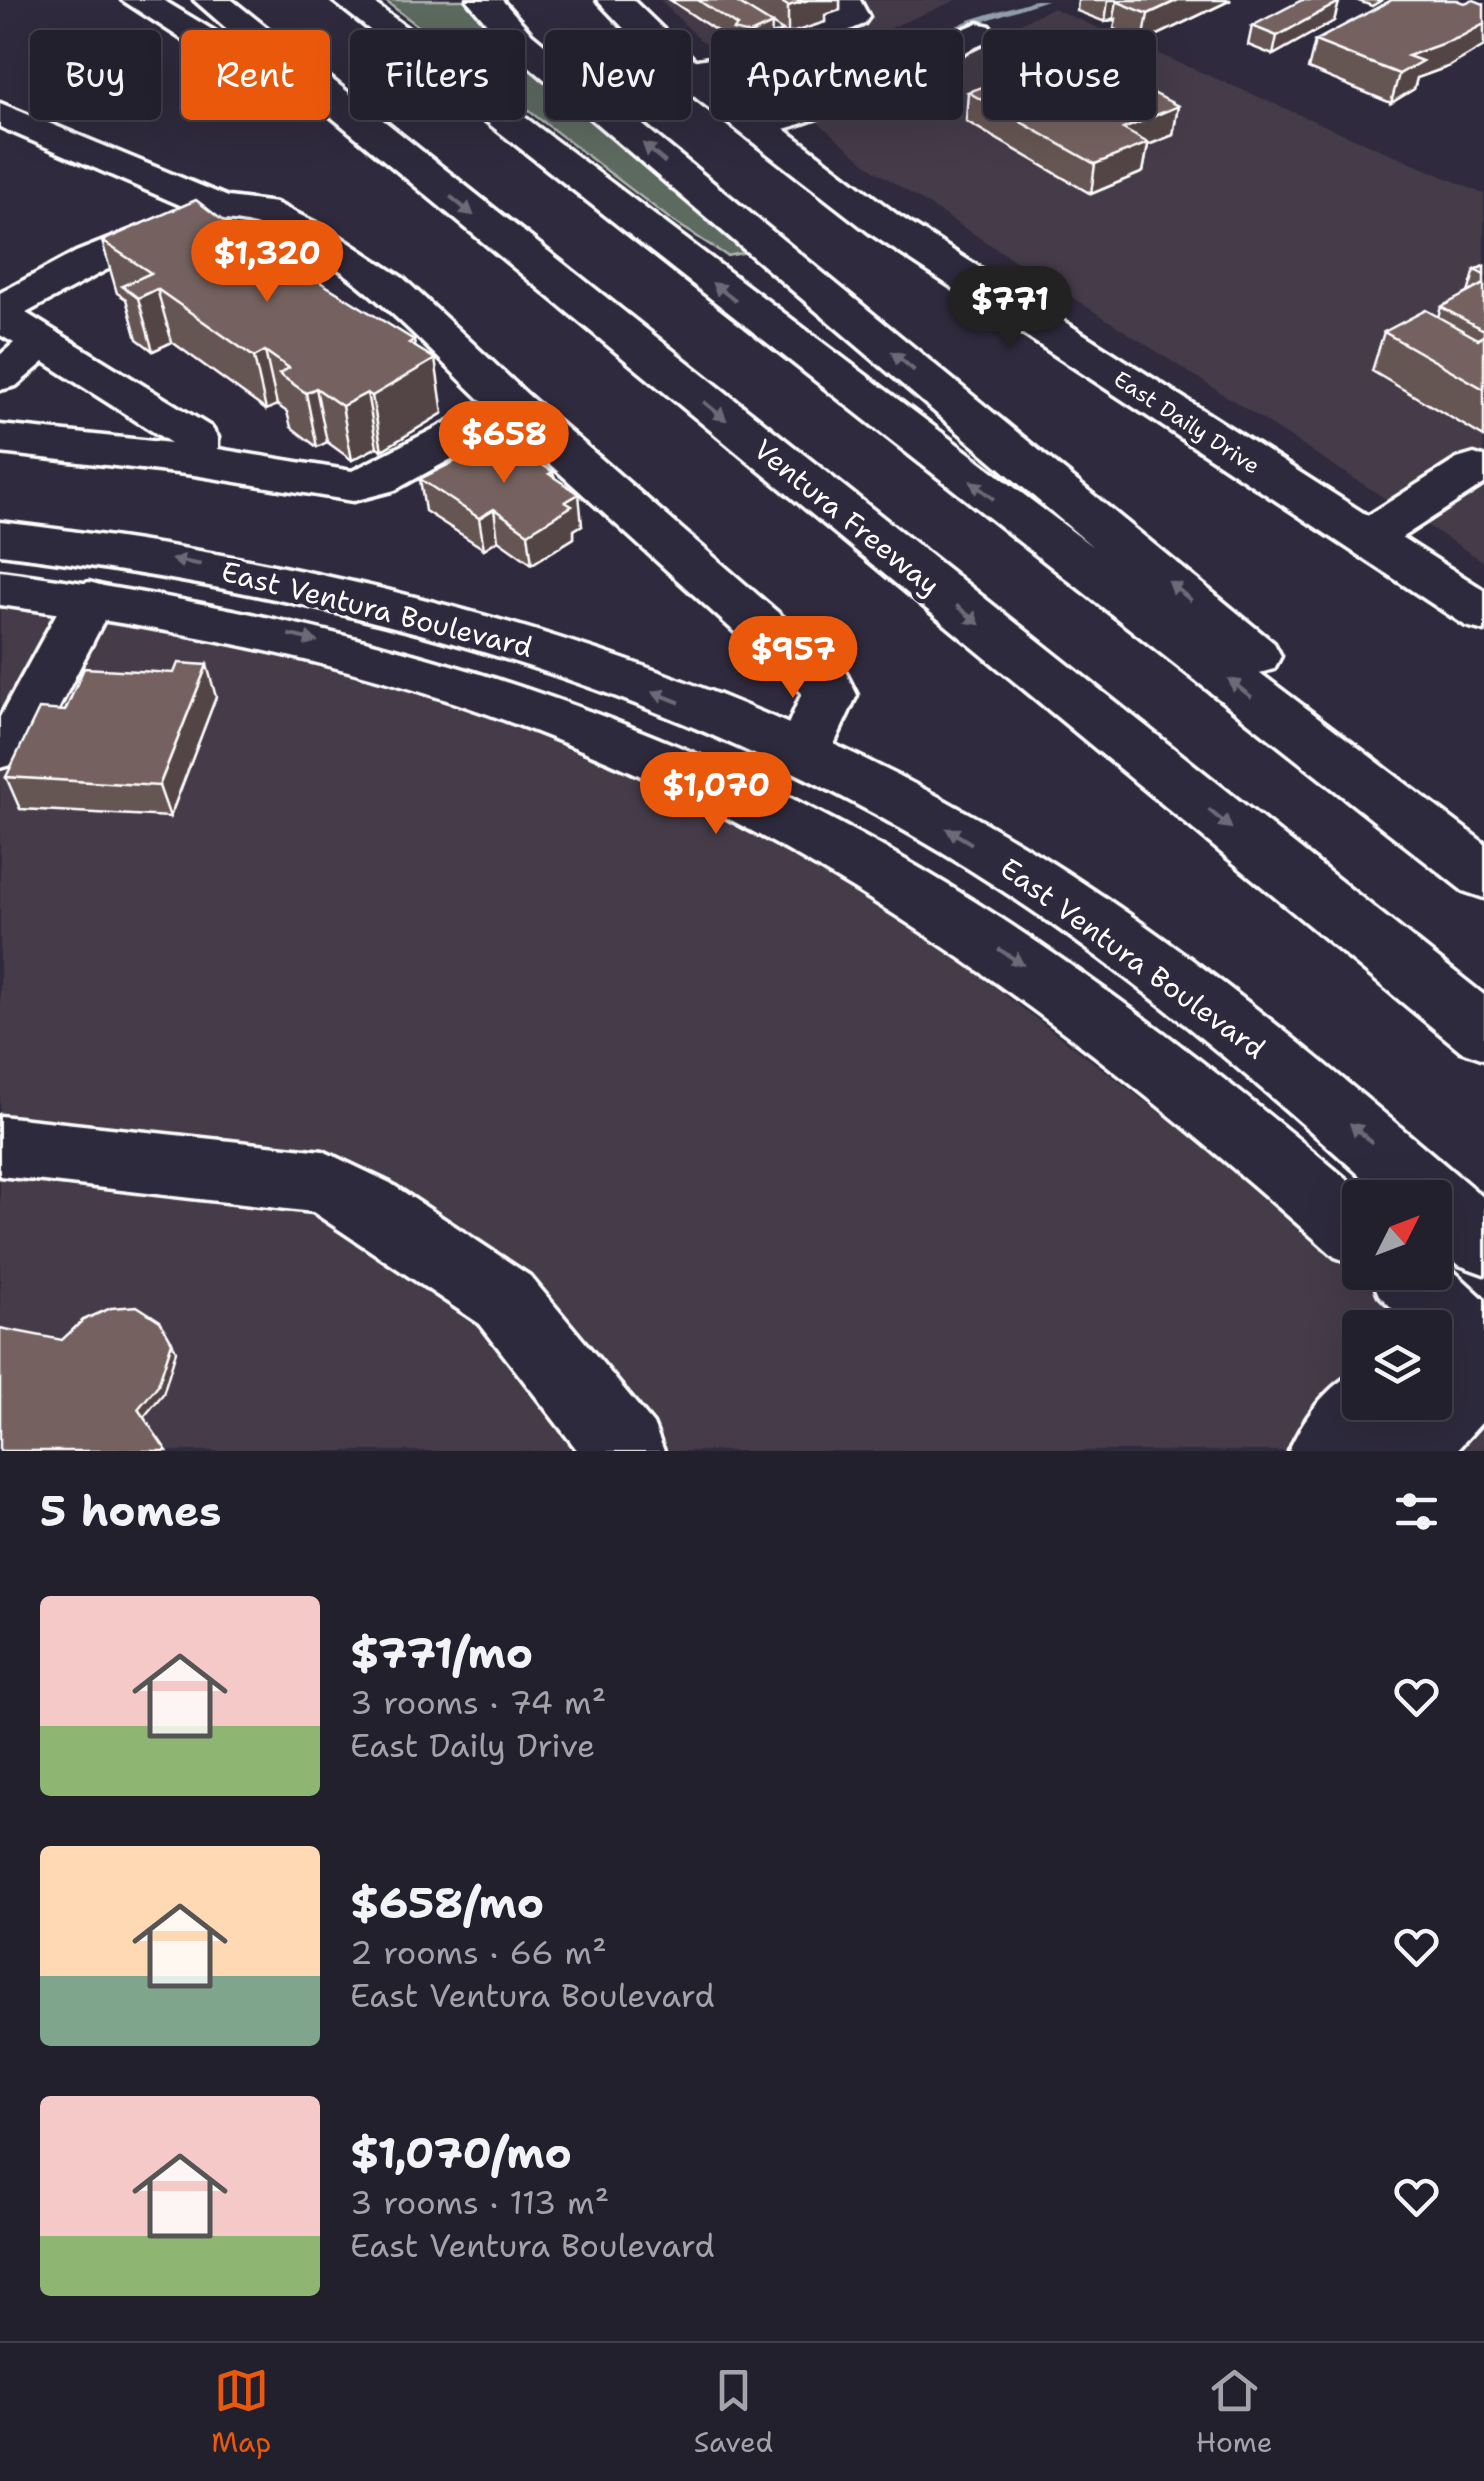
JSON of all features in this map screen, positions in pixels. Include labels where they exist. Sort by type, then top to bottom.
[{"type":"main road","points":[[138,0],[386,145]]},
{"type":"main road","name":"Ventura Freeway","points":[[211,0],[1484,1032]]},
{"type":"main road","points":[[348,0],[1484,872]]},
{"type":"main road","points":[[484,0],[520,41],[1236,638],[1484,872]]},
{"type":"main road","name":"East Daily Drive","points":[[614,0],[644,30]]},
{"type":"main road","points":[[691,71],[735,65],[852,17],[852,10],[838,0]]},
{"type":"main road","points":[[756,126],[882,78],[978,33]]},
{"type":"main road","name":"East Daily Drive","points":[[691,76],[900,235],[1484,614]]},
{"type":"main road","points":[[0,114],[221,208],[262,212],[316,239],[388,287],[512,406],[826,684],[830,695],[804,752]]},
{"type":"main road","points":[[194,460],[195,438],[0,313],[91,260],[221,208]]},
{"type":"main road","points":[[0,377],[43,341]]},
{"type":"main road","points":[[0,440],[194,460],[353,486],[378,479],[512,406]]},
{"type":"main road","points":[[1367,538],[1474,470]]},
{"type":"main road","name":"East Ventura Boulevard","points":[[0,538],[182,561],[464,625],[593,667],[804,752],[958,834],[1084,915],[1294,1074],[1414,1180]]},
{"type":"main road","points":[[0,690],[48,594]]},
{"type":"main road","points":[[0,748],[19,733],[48,594]]},
{"type":"main road","name":"East Ventura Boulevard","points":[[48,594],[233,622],[448,677],[574,724],[716,787],[864,867],[1016,959],[1218,1110],[1342,1218]]},
{"type":"main road","points":[[0,1146],[323,1182],[366,1205],[504,1300],[613,1446]]},
{"type":"main road","name":"East Ventura Boulevard","points":[[1452,1214],[1484,1242]]},
{"type":"main road","points":[[1421,1290],[1484,1348]]},
{"type":"main road","points":[[1405,1451],[1459,1392],[1484,1379]]},
{"type":"main road","points":[[1327,1451],[1356,1420]]},
{"type":"shaded area","points":[[660,0],[957,0],[885,30],[711,30],[711,48]]},
{"type":"shaded area","points":[[1052,8],[1103,30],[1005,30]]},
{"type":"shaded area","points":[[983,40],[983,120],[1156,120],[1156,53],[1484,194],[1484,562],[874,170],[815,120],[963,120],[963,50]]},
{"type":"shaded area","points":[[0,605],[139,622],[330,667],[542,731],[750,830],[930,938],[1275,1200],[1342,1262],[1342,1290],[1372,1290],[1394,1310],[1342,1310],[1342,1420],[1452,1420],[1452,1365],[1484,1394],[1484,1451],[0,1451]]},
{"type":"green space","points":[[384,0],[466,0],[495,30],[423,30]]},
{"type":"green space","points":[[525,58],[545,75],[545,120],[598,120],[752,251],[727,256],[670,219],[525,108]]},
{"type":"building","points":[[698,0],[733,0],[772,24],[759,30],[733,30],[737,26]]},
{"type":"building","points":[[778,0],[808,0],[788,6]]},
{"type":"building","points":[[1178,0],[1148,14],[1118,2]]},
{"type":"building","points":[[1302,0],[1339,2],[1277,36],[1252,26]]},
{"type":"building","points":[[1392,0],[1474,0],[1484,4],[1484,24],[1408,56],[1422,61],[1399,74],[1315,41]]},
{"type":"building","points":[[983,87],[983,101],[968,92]]},
{"type":"building","points":[[1156,95],[1178,106],[1156,115]]},
{"type":"building","points":[[1017,120],[1145,120],[1123,129],[1148,143],[1095,164]]},
{"type":"building","points":[[196,200],[231,227],[414,340],[409,343],[435,359],[372,396],[367,393],[342,406],[316,388],[306,393],[279,374],[289,368],[265,351],[254,357],[157,289],[138,298],[122,286],[151,273],[102,241]]},
{"type":"building","points":[[1484,284],[1484,330],[1441,307]]},
{"type":"building","points":[[1426,310],[1478,339],[1484,335],[1484,389],[1384,332]]},
{"type":"building","points":[[508,442],[579,494],[565,502],[572,506],[528,533],[494,509],[479,518],[420,479],[482,448],[489,452]]},
{"type":"building","points":[[178,663],[207,665],[159,786],[6,777],[39,709],[65,711],[84,668],[174,673]]},
{"type":"building","points":[[137,1306],[160,1321],[172,1342],[158,1385],[138,1409],[167,1451],[0,1451],[0,1328],[62,1340],[83,1320],[111,1308]]},
{"type":"waterway","points":[[954,30],[1043,0]]}]
